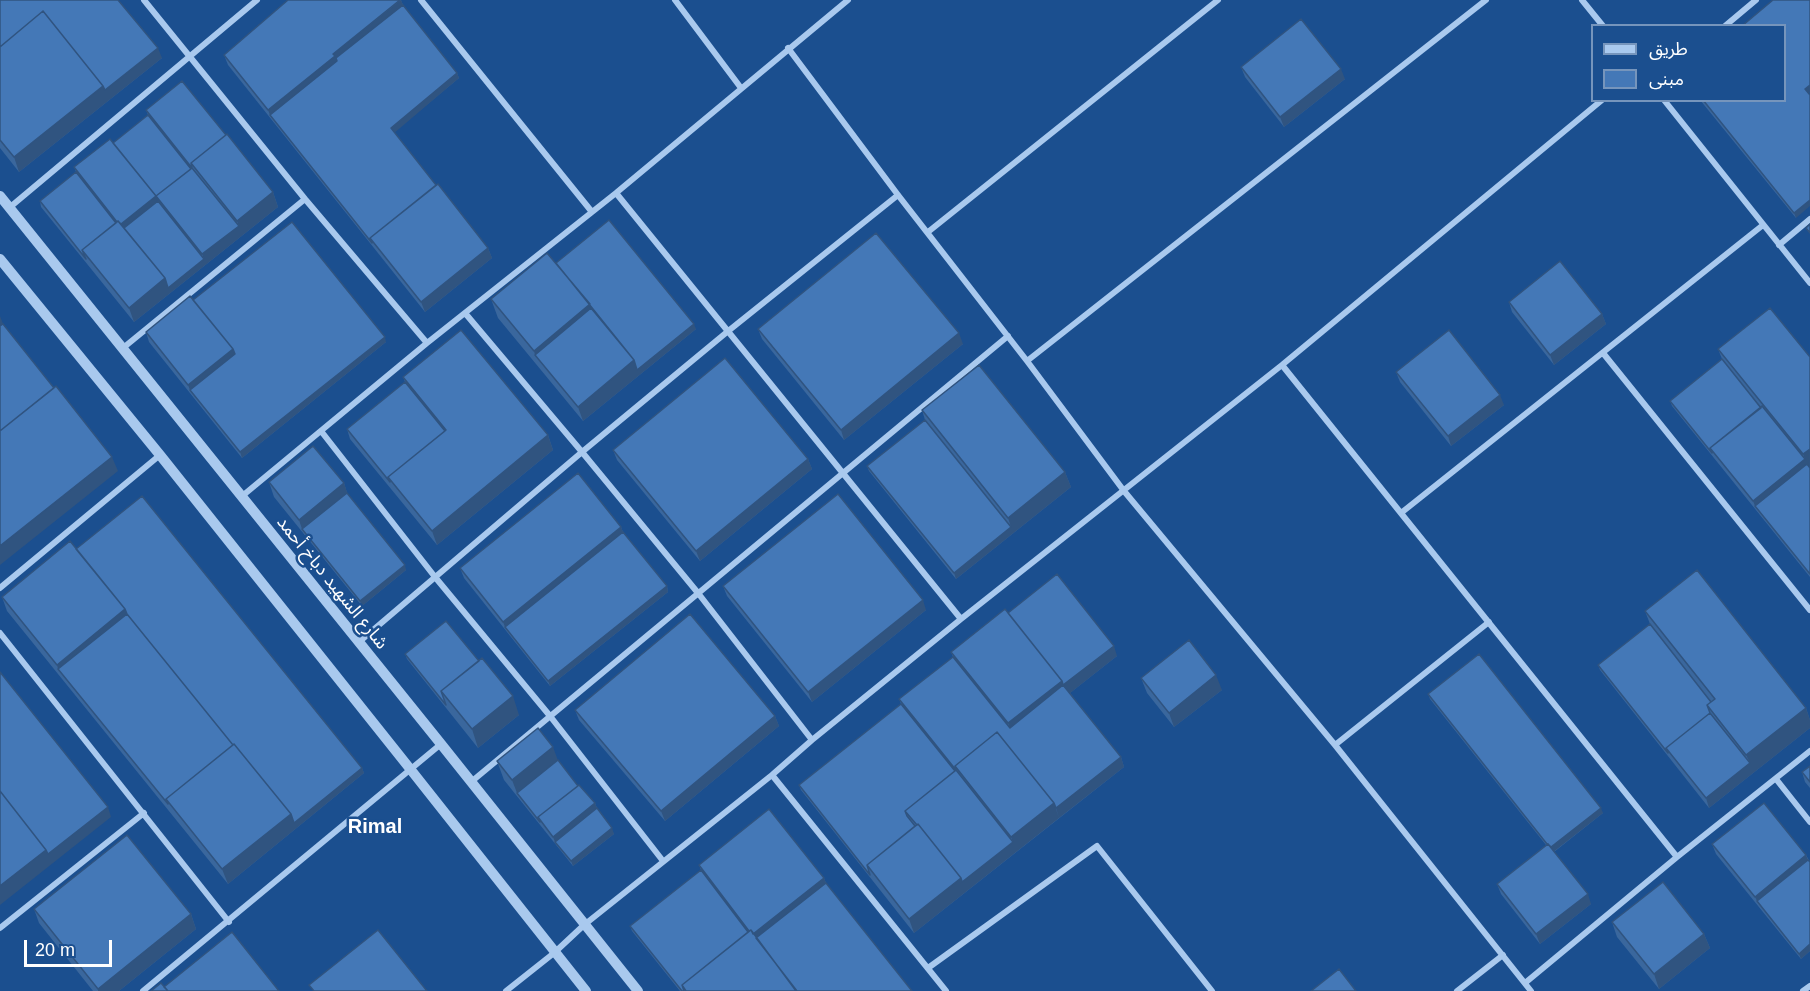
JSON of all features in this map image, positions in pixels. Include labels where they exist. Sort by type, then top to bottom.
[{"type":"street","points":[[144,0],[305,199],[427,343]]},
{"type":"street","points":[[9,208],[257,0]]},
{"type":"street","points":[[421,0],[592,212]]},
{"type":"street","points":[[675,0],[741,88]]},
{"type":"street","points":[[241,497],[427,343],[616,194],[848,0]]},
{"type":"street","points":[[928,232],[1218,0]]},
{"type":"street","points":[[1027,361],[1486,0]]},
{"type":"street","points":[[1582,0],[1601,24]]},
{"type":"street","points":[[1727,24],[1756,0]]},
{"type":"street","points":[[788,48],[1124,491],[1335,745],[1531,991]]},
{"type":"street","points":[[506,991],[961,619],[1282,365],[1600,102]]},
{"type":"street","points":[[1666,102],[1810,283]]},
{"type":"street","points":[[616,194],[961,619]]},
{"type":"street","points":[[359,642],[582,452],[898,195]]},
{"type":"street","name":"شارع الشهيد دباخ أحمد","points":[[0,196],[638,991]]},
{"type":"street","points":[[123,348],[305,199]]},
{"type":"street","points":[[1779,245],[1810,219]]},
{"type":"street","points":[[1401,513],[1763,225]]},
{"type":"street","points":[[0,259],[586,991]]},
{"type":"street","points":[[465,313],[698,593],[812,740]]},
{"type":"street","points":[[471,782],[1008,336]]},
{"type":"street","points":[[1603,352],[1810,610]]},
{"type":"street","points":[[1282,365],[1677,857]]},
{"type":"street","points":[[321,431],[435,577],[550,716],[663,861]]},
{"type":"street","points":[[0,588],[160,456]]},
{"type":"street","points":[[1335,745],[1489,622]]},
{"type":"street","points":[[0,633],[229,922]]},
{"type":"street","points":[[143,991],[441,744]]},
{"type":"street","points":[[1525,983],[1810,751]]},
{"type":"street","points":[[771,775],[946,991]]},
{"type":"street","points":[[1776,779],[1810,822]]},
{"type":"street","points":[[0,928],[144,813]]},
{"type":"street","points":[[928,968],[1097,846],[1212,991]]},
{"type":"street","points":[[1457,991],[1503,955]]},
{"type":"street","points":[[1803,991],[1810,986]]},
{"type":"building","points":[[0,0],[118,0],[158,48],[105,90],[43,11],[0,47]]},
{"type":"building","points":[[288,0],[400,0],[268,110],[224,55]]},
{"type":"building","points":[[1773,0],[1810,0],[1810,85],[1805,89],[1810,95],[1810,200],[1794,213],[1705,102],[1786,102],[1786,24],[1744,24]]},
{"type":"building","points":[[403,5],[457,73],[391,128],[436,185],[370,238],[372,243],[270,115],[337,61],[336,58]]},
{"type":"building","points":[[43,11],[103,86],[14,157],[0,140],[0,47]]},
{"type":"building","points":[[1301,19],[1341,69],[1280,117],[1241,67]]},
{"type":"building","points":[[182,81],[226,135],[191,163],[192,168],[146,110]]},
{"type":"building","points":[[148,115],[191,169],[156,196],[113,143]]},
{"type":"building","points":[[227,134],[273,192],[237,221],[191,163]]},
{"type":"building","points":[[110,139],[156,196],[121,224],[117,222],[74,167]]},
{"type":"building","points":[[192,168],[239,226],[202,254],[156,196]]},
{"type":"building","points":[[76,172],[116,223],[82,250],[86,259],[40,201]]},
{"type":"building","points":[[438,184],[488,248],[421,302],[370,238]]},
{"type":"building","points":[[158,201],[204,259],[168,288],[165,278],[124,228]]},
{"type":"building","points":[[609,220],[694,324],[637,370],[634,360],[556,263]]},
{"type":"building","points":[[118,221],[165,278],[129,308],[82,250]]},
{"type":"building","points":[[292,222],[385,337],[240,452],[190,390],[235,354],[193,300]]},
{"type":"building","points":[[876,233],[959,333],[841,430],[758,329]]},
{"type":"building","points":[[547,253],[590,304],[534,351],[491,299]]},
{"type":"building","points":[[1560,261],[1602,314],[1550,355],[1509,302]]},
{"type":"building","points":[[190,296],[233,349],[188,385],[146,332]]},
{"type":"building","points":[[591,308],[634,360],[578,407],[535,355]]},
{"type":"building","points":[[1770,308],[1810,357],[1810,449],[1803,454],[1718,349]]},
{"type":"building","points":[[3,324],[54,388],[0,431],[0,326]]},
{"type":"building","points":[[461,330],[548,435],[432,531],[388,477],[446,430],[403,377]]},
{"type":"building","points":[[1449,330],[1500,395],[1448,436],[1396,372]]},
{"type":"building","points":[[725,358],[808,459],[696,551],[613,450]]},
{"type":"building","points":[[1722,359],[1761,408],[1710,448],[1712,453],[1670,401]]},
{"type":"building","points":[[979,365],[1065,472],[1008,518],[922,410]]},
{"type":"building","points":[[405,382],[445,431],[388,477],[390,482],[347,429]]},
{"type":"building","points":[[56,386],[112,457],[0,546],[0,431]]},
{"type":"building","points":[[1762,406],[1805,459],[1753,501],[1710,448]]},
{"type":"building","points":[[925,420],[1011,527],[954,573],[867,466]]},
{"type":"building","points":[[313,446],[344,483],[299,520],[269,482]]},
{"type":"building","points":[[1807,464],[1810,468],[1810,574],[1755,506]]},
{"type":"building","points":[[578,473],[621,527],[503,622],[460,568]]},
{"type":"building","points":[[347,493],[405,565],[360,601],[302,529]]},
{"type":"building","points":[[838,494],[923,600],[808,692],[723,586]]},
{"type":"building","points":[[142,496],[362,768],[294,823],[291,814],[76,549]]},
{"type":"building","points":[[623,532],[667,586],[548,681],[505,627]]},
{"type":"building","points":[[70,541],[125,609],[57,665],[2,597]]},
{"type":"building","points":[[1697,570],[1806,708],[1746,755],[1707,705],[1715,699],[1645,611]]},
{"type":"building","points":[[1057,574],[1114,646],[1063,685],[1008,613]]},
{"type":"building","points":[[1005,609],[1062,681],[1008,723],[951,652]]},
{"type":"building","points":[[127,614],[233,745],[166,799],[168,804],[58,669]]},
{"type":"building","points":[[690,614],[775,716],[661,811],[575,710]]},
{"type":"building","points":[[446,621],[479,661],[441,691],[446,705],[405,654]]},
{"type":"building","points":[[1650,624],[1711,702],[1707,705],[1710,713],[1666,748],[1668,753],[1598,665]]},
{"type":"building","points":[[1189,640],[1216,675],[1169,713],[1141,678]]},
{"type":"building","points":[[1479,654],[1601,808],[1551,847],[1428,694]]},
{"type":"building","points":[[953,657],[1010,728],[1063,685],[1121,757],[1056,808],[997,732],[955,766],[956,770],[899,699]]},
{"type":"building","points":[[482,658],[513,696],[472,729],[441,691]]},
{"type":"building","points":[[0,672],[108,807],[48,854],[0,791]]},
{"type":"building","points":[[901,704],[955,771],[905,811],[915,826],[867,865],[870,875],[799,785]]},
{"type":"building","points":[[1710,713],[1750,763],[1706,798],[1666,748]]},
{"type":"building","points":[[538,728],[553,747],[512,780],[497,761]]},
{"type":"building","points":[[997,732],[1054,803],[1011,837],[955,766]]},
{"type":"building","points":[[234,744],[291,814],[222,869],[166,799]]},
{"type":"building","points":[[558,760],[578,786],[538,817],[540,822],[517,793]]},
{"type":"building","points":[[1810,766],[1810,782],[1802,772]]},
{"type":"building","points":[[956,770],[1013,842],[962,882],[918,824],[905,811]]},
{"type":"building","points":[[579,785],[595,803],[553,837],[538,817]]},
{"type":"building","points":[[0,791],[46,850],[0,886]]},
{"type":"building","points":[[1764,803],[1806,855],[1755,897],[1712,844]]},
{"type":"building","points":[[597,808],[612,828],[571,861],[555,842]]},
{"type":"building","points":[[769,809],[824,878],[753,934],[699,865]]},
{"type":"building","points":[[918,824],[961,878],[909,919],[867,865]]},
{"type":"building","points":[[127,835],[191,914],[98,989],[34,909]]},
{"type":"building","points":[[1548,844],[1588,894],[1536,934],[1497,884]]},
{"type":"building","points":[[1808,860],[1810,862],[1810,944],[1799,954],[1757,901]]},
{"type":"building","points":[[701,870],[748,932],[682,985],[684,991],[682,991],[630,926]]},
{"type":"building","points":[[1663,882],[1704,934],[1654,974],[1612,922]]},
{"type":"building","points":[[826,883],[912,991],[797,991],[756,938]]},
{"type":"building","points":[[378,930],[427,991],[314,991],[309,985]]},
{"type":"building","points":[[751,930],[796,991],[686,991],[682,985]]},
{"type":"building","points":[[232,932],[279,991],[168,991],[164,987]]},
{"type":"building","points":[[1339,969],[1356,991],[1311,991]]},
{"type":"building","points":[[161,983],[168,991],[151,991]]},
{"type":"district","name":"Rimal","points":[[375,827]]}]
